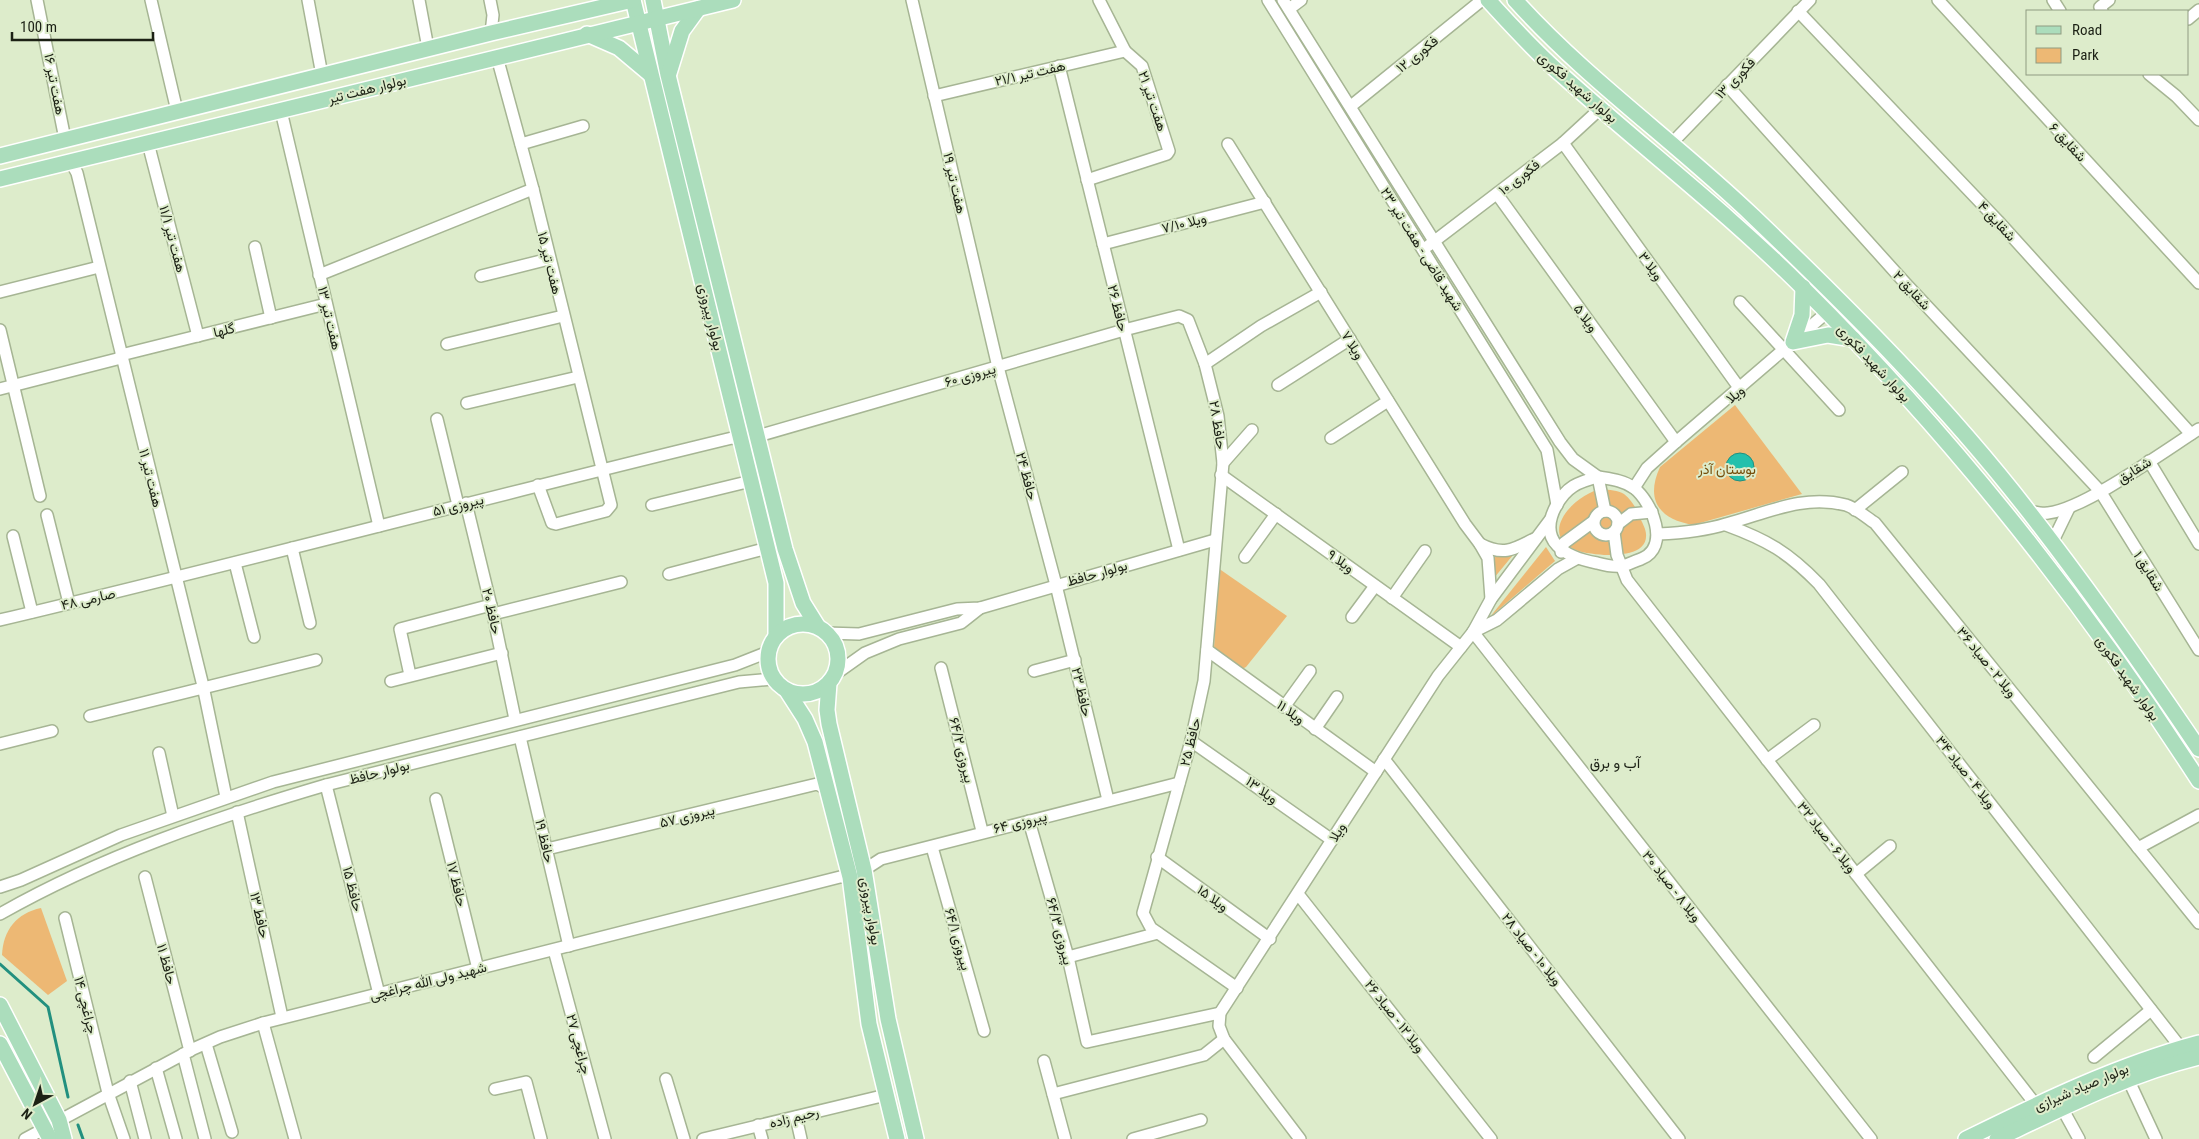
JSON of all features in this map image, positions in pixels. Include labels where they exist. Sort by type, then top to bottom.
[{"type":"main road","name":"بولوار هفت تیر","points":[[0,156],[491,33],[594,5],[633,0]]},
{"type":"main road","name":"بولوار پیروزی","points":[[633,0],[769,551],[776,583],[776,636]]},
{"type":"main road","name":"بولوار پیروزی","points":[[653,0],[668,74],[785,549],[802,603],[822,630]]},
{"type":"main road","name":"بولوار هفت تیر","points":[[0,179],[587,34],[733,0]]},
{"type":"main road","name":"بولوار شهید فکوری","points":[[1488,0],[1562,75],[1741,229],[1853,339],[1959,456],[2012,520],[2111,654],[2199,781]]},
{"type":"main road","name":"بولوار شهید فکوری","points":[[1515,0],[1574,60],[1753,216],[1911,376],[2028,511],[2127,644],[2199,749]]},
{"type":"main road","points":[[668,74],[682,31],[698,9]]},
{"type":"main road","points":[[587,34],[619,48],[650,74]]},
{"type":"main road","points":[[1789,347],[1802,315],[1803,288]]},
{"type":"main road","points":[[1789,347],[1828,335],[1853,339]]},
{"type":"main road","points":[[800,624],[822,630],[836,648],[838,666],[832,679],[814,693],[796,694],[787,691],[773,679],[769,670],[768,652],[776,636],[791,626],[800,624]]},
{"type":"main road","name":"بولوار پیروزی","points":[[832,679],[827,710],[829,724],[864,870],[888,1019],[916,1139]]},
{"type":"main road","name":"بولوار پیروزی","points":[[787,691],[805,719],[815,742],[850,877],[869,1024],[897,1139]]},
{"type":"main road","points":[[0,1005],[59,1120],[64,1139]]},
{"type":"main road","points":[[0,1044],[47,1133]]},
{"type":"main road","name":"بولوار صیاد شیرازی","points":[[1966,1139],[2036,1105],[2124,1068],[2181,1048],[2199,1044]]},
{"type":"main road","name":"بولوار صیاد شیرازی","points":[[1997,1139],[2062,1108],[2129,1081],[2199,1057]]},
{"type":"street","name":"هفت تیر ۱۶","points":[[38,0],[65,139]]},
{"type":"street","points":[[151,0],[177,111]]},
{"type":"street","points":[[308,0],[322,75]]},
{"type":"street","points":[[419,0],[428,48]]},
{"type":"street","points":[[490,0],[493,15],[491,33]]},
{"type":"street","name":"هفت تیر ۱۹","points":[[912,0],[998,367]]},
{"type":"street","name":"هفت تیر ۲۱","points":[[1087,180],[1166,154],[1168,147],[1142,66],[1125,50],[1099,0]]},
{"type":"street","name":"شهید قاضی - هفت تیر ۲۳","points":[[1268,0],[1547,450],[1557,505]]},
{"type":"street","points":[[1286,5],[1301,0]]},
{"type":"street","name":"فکوری ۱۲","points":[[1351,106],[1482,0]]},
{"type":"street","name":"فکوری ۱۳","points":[[1671,144],[1810,0]]},
{"type":"street","name":"شقایق ۶","points":[[1938,0],[2199,283]]},
{"type":"street","points":[[2102,10],[2100,7],[2109,0]]},
{"type":"street","name":"شهید قاضی - هفت تیر ۲۳","points":[[1286,5],[1560,442],[1573,460],[1598,477]]},
{"type":"street","points":[[2189,18],[2199,10]]},
{"type":"street","name":"شقایق ۴","points":[[1798,11],[2005,228],[2195,432]]},
{"type":"street","name":"هفت تیر ۲۱/۱","points":[[934,96],[1125,50]]},
{"type":"street","name":"هفت تیر ۱۵","points":[[497,57],[521,144],[611,505],[609,508],[556,524],[549,519],[538,485]]},
{"type":"street","name":"حافظ ۲۶","points":[[1059,66],[1178,550]]},
{"type":"street","points":[[2150,75],[2176,96],[2199,120]]},
{"type":"street","name":"شقایق ۲","points":[[1727,85],[1906,284],[2100,491]]},
{"type":"street","name":"فکوری ۱۰","points":[[1423,250],[1563,143],[1601,108]]},
{"type":"street","name":"هفت تیر ۱۳","points":[[280,111],[379,526]]},
{"type":"street","points":[[521,144],[583,126]]},
{"type":"street","name":"هفت تیر ۱۱/۱","points":[[148,142],[198,336]]},
{"type":"street","name":"ویلا ۳","points":[[1563,143],[1740,389]]},
{"type":"street","name":"ویلا ۷","points":[[1228,144],[1388,402],[1465,524],[1480,544],[1488,558],[1491,599]]},
{"type":"street","name":"هفت تیر ۱۱","points":[[71,162],[77,173],[203,686],[226,797]]},
{"type":"street","points":[[319,275],[532,189]]},
{"type":"street","name":"ویلا ۵","points":[[1497,194],[1676,442]]},
{"type":"street","name":"ویلا ۷/۱۰","points":[[1103,244],[1265,202]]},
{"type":"street","points":[[255,247],[271,318]]},
{"type":"street","points":[[481,276],[549,259]]},
{"type":"street","points":[[0,292],[99,268]]},
{"type":"street","points":[[1204,364],[1261,326],[1321,292]]},
{"type":"street","points":[[1740,302],[1789,347],[1839,410]]},
{"type":"street","name":"ویلا","points":[[1634,488],[1647,468],[1839,302]]},
{"type":"street","name":"گلها","points":[[0,389],[326,304]]},
{"type":"street","points":[[447,344],[563,316]]},
{"type":"street","name":"پیروزی ۶۰","points":[[758,436],[1124,330],[1179,316],[1183,317]]},
{"type":"street","name":"حافظ ۲۸","points":[[1183,317],[1188,320],[1204,364],[1218,416],[1223,463],[1215,540]]},
{"type":"street","points":[[0,330],[40,496]]},
{"type":"street","points":[[1278,384],[1350,340]]},
{"type":"street","name":"حافظ ۲۴","points":[[998,367],[1056,585]]},
{"type":"street","points":[[467,403],[578,377]]},
{"type":"street","points":[[1331,438],[1388,402]]},
{"type":"street","name":"حافظ ۲۰","points":[[437,419],[492,610],[515,719]]},
{"type":"street","points":[[1223,463],[1252,430]]},
{"type":"street","name":"شقایق","points":[[2028,511],[2047,513],[2068,508],[2100,491],[2195,432]]},
{"type":"street","name":"پیروزی ۵۱","points":[[176,578],[602,469],[732,438],[741,440]]},
{"type":"street","points":[[2149,461],[2199,544]]},
{"type":"street","points":[[1855,510],[1902,472]]},
{"type":"street","name":"ویلا ۹","points":[[1221,475],[1461,646]]},
{"type":"street","points":[[1550,520],[1552,538],[1562,552],[1576,559],[1622,566],[1644,557],[1654,546],[1658,534],[1652,512],[1634,488],[1618,480],[1598,477],[1605,511]]},
{"type":"street","name":"ویلا","points":[[1220,1013],[1270,939],[1438,676],[1473,632],[1491,599],[1550,520],[1566,490],[1578,482],[1598,477]]},
{"type":"street","points":[[652,505],[751,481]]},
{"type":"street","name":"شقایق ۱","points":[[2100,491],[2199,650]]},
{"type":"street","name":"ویلا ۲ - صیاد ۳۶","points":[[1658,534],[1686,533],[1726,525],[1801,502],[1824,501],[1848,506],[1875,523],[2199,923]]},
{"type":"street","points":[[2052,543],[2068,508]]},
{"type":"street","points":[[1562,552],[1564,543],[1594,521],[1598,514],[1605,511],[1613,514],[1616,528],[1617,555],[1622,566]]},
{"type":"street","points":[[1594,521],[1595,528],[1600,533],[1607,535],[1631,514],[1652,512]]},
{"type":"street","points":[[1245,557],[1276,514]]},
{"type":"street","points":[[47,515],[69,604]]},
{"type":"street","name":"ویلا ۴ - صیاد ۳۴","points":[[1726,525],[1762,538],[1781,549],[1797,561],[1819,584],[2181,1048]]},
{"type":"street","points":[[13,536],[32,612]]},
{"type":"street","points":[[1480,544],[1489,549],[1512,550],[1537,537]]},
{"type":"street","name":"بولوار حافظ","points":[[980,608],[1215,540]]},
{"type":"street","name":"حافظ ۲۵","points":[[1158,933],[1150,928],[1143,913],[1157,857],[1191,741],[1204,681],[1215,540]]},
{"type":"street","points":[[292,548],[310,623]]},
{"type":"street","points":[[668,574],[760,550],[769,551]]},
{"type":"street","points":[[1392,598],[1425,551]]},
{"type":"street","name":"ویلا","points":[[1473,632],[1497,620],[1558,569],[1576,559]]},
{"type":"street","points":[[235,562],[254,637]]},
{"type":"street","name":"ویلا ۶ - صیاد ۳۲","points":[[1622,566],[1627,580],[2036,1105]]},
{"type":"street","name":"صارمی ۴۸","points":[[0,620],[176,578]]},
{"type":"street","points":[[410,676],[400,629],[621,582]]},
{"type":"street","name":"حافظ ۲۳","points":[[1056,585],[1108,800]]},
{"type":"street","points":[[1352,618],[1375,586]]},
{"type":"street","points":[[822,630],[859,634],[957,609],[980,608]]},
{"type":"street","points":[[832,679],[865,653],[899,639],[961,622],[980,608]]},
{"type":"street","name":"ویلا ۸ - صیاد ۳۰","points":[[1473,632],[1871,1139]]},
{"type":"street","name":"ویلا ۱۱","points":[[1207,650],[1376,772]]},
{"type":"street","name":"بولوار حافظ","points":[[0,887],[21,880],[122,834],[226,797],[320,768],[735,664],[768,652]]},
{"type":"street","points":[[391,681],[502,653]]},
{"type":"street","points":[[90,716],[203,686],[316,660]]},
{"type":"street","points":[[1034,671],[1074,660]]},
{"type":"street","name":"پیروزی ۶۴/۲","points":[[941,668],[982,832]]},
{"type":"street","points":[[1284,707],[1310,670]]},
{"type":"street","name":"بولوار حافظ","points":[[0,914],[29,897],[128,852],[237,812],[326,785],[740,682],[773,679]]},
{"type":"street","points":[[1315,729],[1337,697]]},
{"type":"street","points":[[1767,760],[1814,725]]},
{"type":"street","points":[[0,744],[52,731]]},
{"type":"street","name":"حافظ ۱۹","points":[[520,737],[569,946]]},
{"type":"street","name":"ویلا ۱۳","points":[[1191,741],[1332,840]]},
{"type":"street","points":[[158,753],[173,816]]},
{"type":"street","name":"ویلا ۱۰ - صیاد ۲۸","points":[[1384,759],[1679,1139]]},
{"type":"street","name":"پیروزی ۶۴","points":[[864,870],[881,859],[1179,783]]},
{"type":"street","name":"پیروزی ۵۷","points":[[547,849],[817,784],[827,789]]},
{"type":"street","name":"حافظ ۱۵","points":[[326,785],[379,994]]},
{"type":"street","name":"حافظ ۱۷","points":[[436,799],[478,969]]},
{"type":"street","name":"حافط ۱۳","points":[[237,812],[282,1017]]},
{"type":"street","points":[[2138,848],[2199,815]]},
{"type":"street","name":"پیروزی ۶۴/۳","points":[[1029,821],[1068,957],[1087,1042],[1220,1013]]},
{"type":"street","points":[[1856,874],[1890,846]]},
{"type":"street","name":"پیروزی ۶۴/۱","points":[[932,847],[984,1031]]},
{"type":"street","name":"ویلا ۱۵","points":[[1157,857],[1270,939]]},
{"type":"street","name":"شهید ولی الله چراغچی","points":[[25,1139],[47,1133],[59,1120],[186,1053],[263,1023],[840,876],[850,877]]},
{"type":"street","name":"حافظ ۱۱","points":[[145,878],[205,1139]]},
{"type":"street","name":"ویلا ۱۲ - صیاد ۲۶","points":[[1298,894],[1491,1139]]},
{"type":"street","name":"چراغچی ۱۴","points":[[64,918],[108,1093],[124,1139]]},
{"type":"street","points":[[1068,957],[1158,933],[1238,988]]},
{"type":"street","name":"چراغچی ۲۷","points":[[554,950],[605,1139]]},
{"type":"street","points":[[2094,1056],[2151,1010]]},
{"type":"street","points":[[1220,1013],[1219,1026],[1224,1039],[1300,1139]]},
{"type":"street","points":[[263,1023],[295,1139]]},
{"type":"street","points":[[1053,1094],[1204,1055],[1224,1039]]},
{"type":"street","points":[[206,1044],[232,1132]]},
{"type":"street","points":[[1044,1062],[1066,1139]]},
{"type":"street","points":[[156,1068],[176,1139]]},
{"type":"street","points":[[666,1079],[684,1139]]},
{"type":"street","points":[[130,1081],[145,1139]]},
{"type":"street","points":[[2129,1081],[2156,1139]]},
{"type":"street","points":[[495,1089],[526,1082],[540,1139]]},
{"type":"street","name":"رحیم زاده","points":[[703,1139],[886,1096]]},
{"type":"street","points":[[2062,1108],[2079,1139]]},
{"type":"street","points":[[796,1117],[802,1139]]},
{"type":"street","points":[[1133,1139],[1202,1120]]},
{"type":"street","points":[[758,1126],[762,1139]]},
{"type":"green space","name":"بوستان آذر","points":[[1735,405],[1802,494],[1693,525],[1671,518],[1658,506],[1655,498],[1654,489],[1660,467]]},
{"type":"green space","points":[[1602,489],[1624,494],[1630,499],[1636,509],[1646,534],[1645,541],[1637,550],[1616,555],[1591,554],[1570,547],[1562,539],[1559,531],[1566,512],[1583,497]]},
{"type":"green space","points":[[1546,547],[1555,561],[1490,617]]},
{"type":"green space","points":[[1492,555],[1504,557],[1513,555],[1494,578]]},
{"type":"green space","points":[[1218,568],[1287,616],[1246,667],[1240,670],[1214,649]]},
{"type":"green space","points":[[41,908],[67,981],[48,995],[2,955],[8,930],[18,918],[32,910]]},
{"type":"water","points":[[1740,453],[1750,457],[1754,467],[1750,477],[1740,481],[1730,477],[1726,467],[1730,457]]},
{"type":"waterway","points":[[0,964],[48,1007],[68,1097]]},
{"type":"waterway","points":[[78,1125],[83,1139]]},
{"type":"district","name":"آب و برق","points":[[1615,763]]}]
